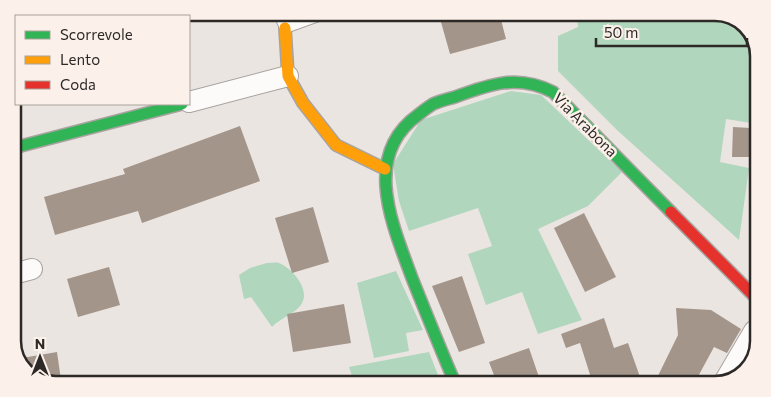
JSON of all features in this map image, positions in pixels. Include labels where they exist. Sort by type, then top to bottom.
[{"type":"main road","points":[[285,28],[288,76],[303,103],[336,145],[385,169]]},
{"type":"main road","name":"Via Arabona","points":[[452,376],[395,236],[385,198],[385,169],[393,142],[406,123],[430,106],[467,92],[511,82],[532,83],[553,92],[750,292]]},
{"type":"main road","points":[[21,146],[178,105]]},
{"type":"street","points":[[190,102],[288,76]]},
{"type":"street","points":[[21,272],[32,269]]},
{"type":"street","points":[[730,372],[750,338]]},
{"type":"lane","points":[[283,22],[285,28],[303,22]]},
{"type":"green space","points":[[577,21],[714,21],[730,25],[744,37],[750,54],[750,123],[726,119],[720,162],[749,168],[739,240],[617,130],[558,71],[558,36],[578,27]]},
{"type":"green space","points":[[511,91],[541,95],[622,172],[588,206],[538,229],[582,320],[538,334],[522,292],[486,305],[468,254],[492,246],[478,208],[409,231],[399,201],[393,164],[421,120]]},
{"type":"green space","points":[[267,263],[279,263],[289,269],[302,286],[304,292],[300,306],[272,327],[251,297],[244,299],[239,275],[250,268]]},
{"type":"green space","points":[[396,271],[423,330],[406,333],[409,351],[374,358],[357,283]]},
{"type":"green space","points":[[429,352],[438,376],[352,376],[349,367]]},
{"type":"building","points":[[441,21],[501,21],[506,39],[450,54]]},
{"type":"building","points":[[240,126],[260,181],[142,223],[138,211],[55,235],[44,197],[125,174],[123,169]]},
{"type":"building","points":[[733,127],[750,128],[750,157],[732,157]]},
{"type":"building","points":[[313,207],[329,262],[292,273],[275,218]]},
{"type":"building","points":[[584,213],[616,277],[585,292],[554,228]]},
{"type":"building","points":[[109,267],[120,305],[78,317],[67,279]]},
{"type":"building","points":[[462,276],[485,343],[459,352],[432,286]]},
{"type":"building","points":[[344,304],[351,343],[293,352],[287,314]]},
{"type":"building","points":[[676,308],[711,310],[741,329],[727,353],[714,347],[698,376],[658,376],[678,335]]},
{"type":"building","points":[[604,318],[614,348],[628,343],[640,376],[590,376],[580,343],[566,348],[561,334]]},
{"type":"building","points":[[529,348],[539,376],[494,376],[489,362]]},
{"type":"building","points":[[57,352],[60,376],[41,372],[33,367],[26,357]]},
{"type":"traffic: fast","points":[[452,376],[404,258],[386,192],[386,171],[390,150],[401,132],[431,105],[480,88],[504,83],[528,83],[553,92],[671,212]]},
{"type":"traffic: fast","points":[[21,146],[178,105]]},
{"type":"traffic: slow","points":[[285,28],[288,76],[303,103],[336,145],[385,169]]},
{"type":"traffic: jam","points":[[671,212],[750,292]]}]
